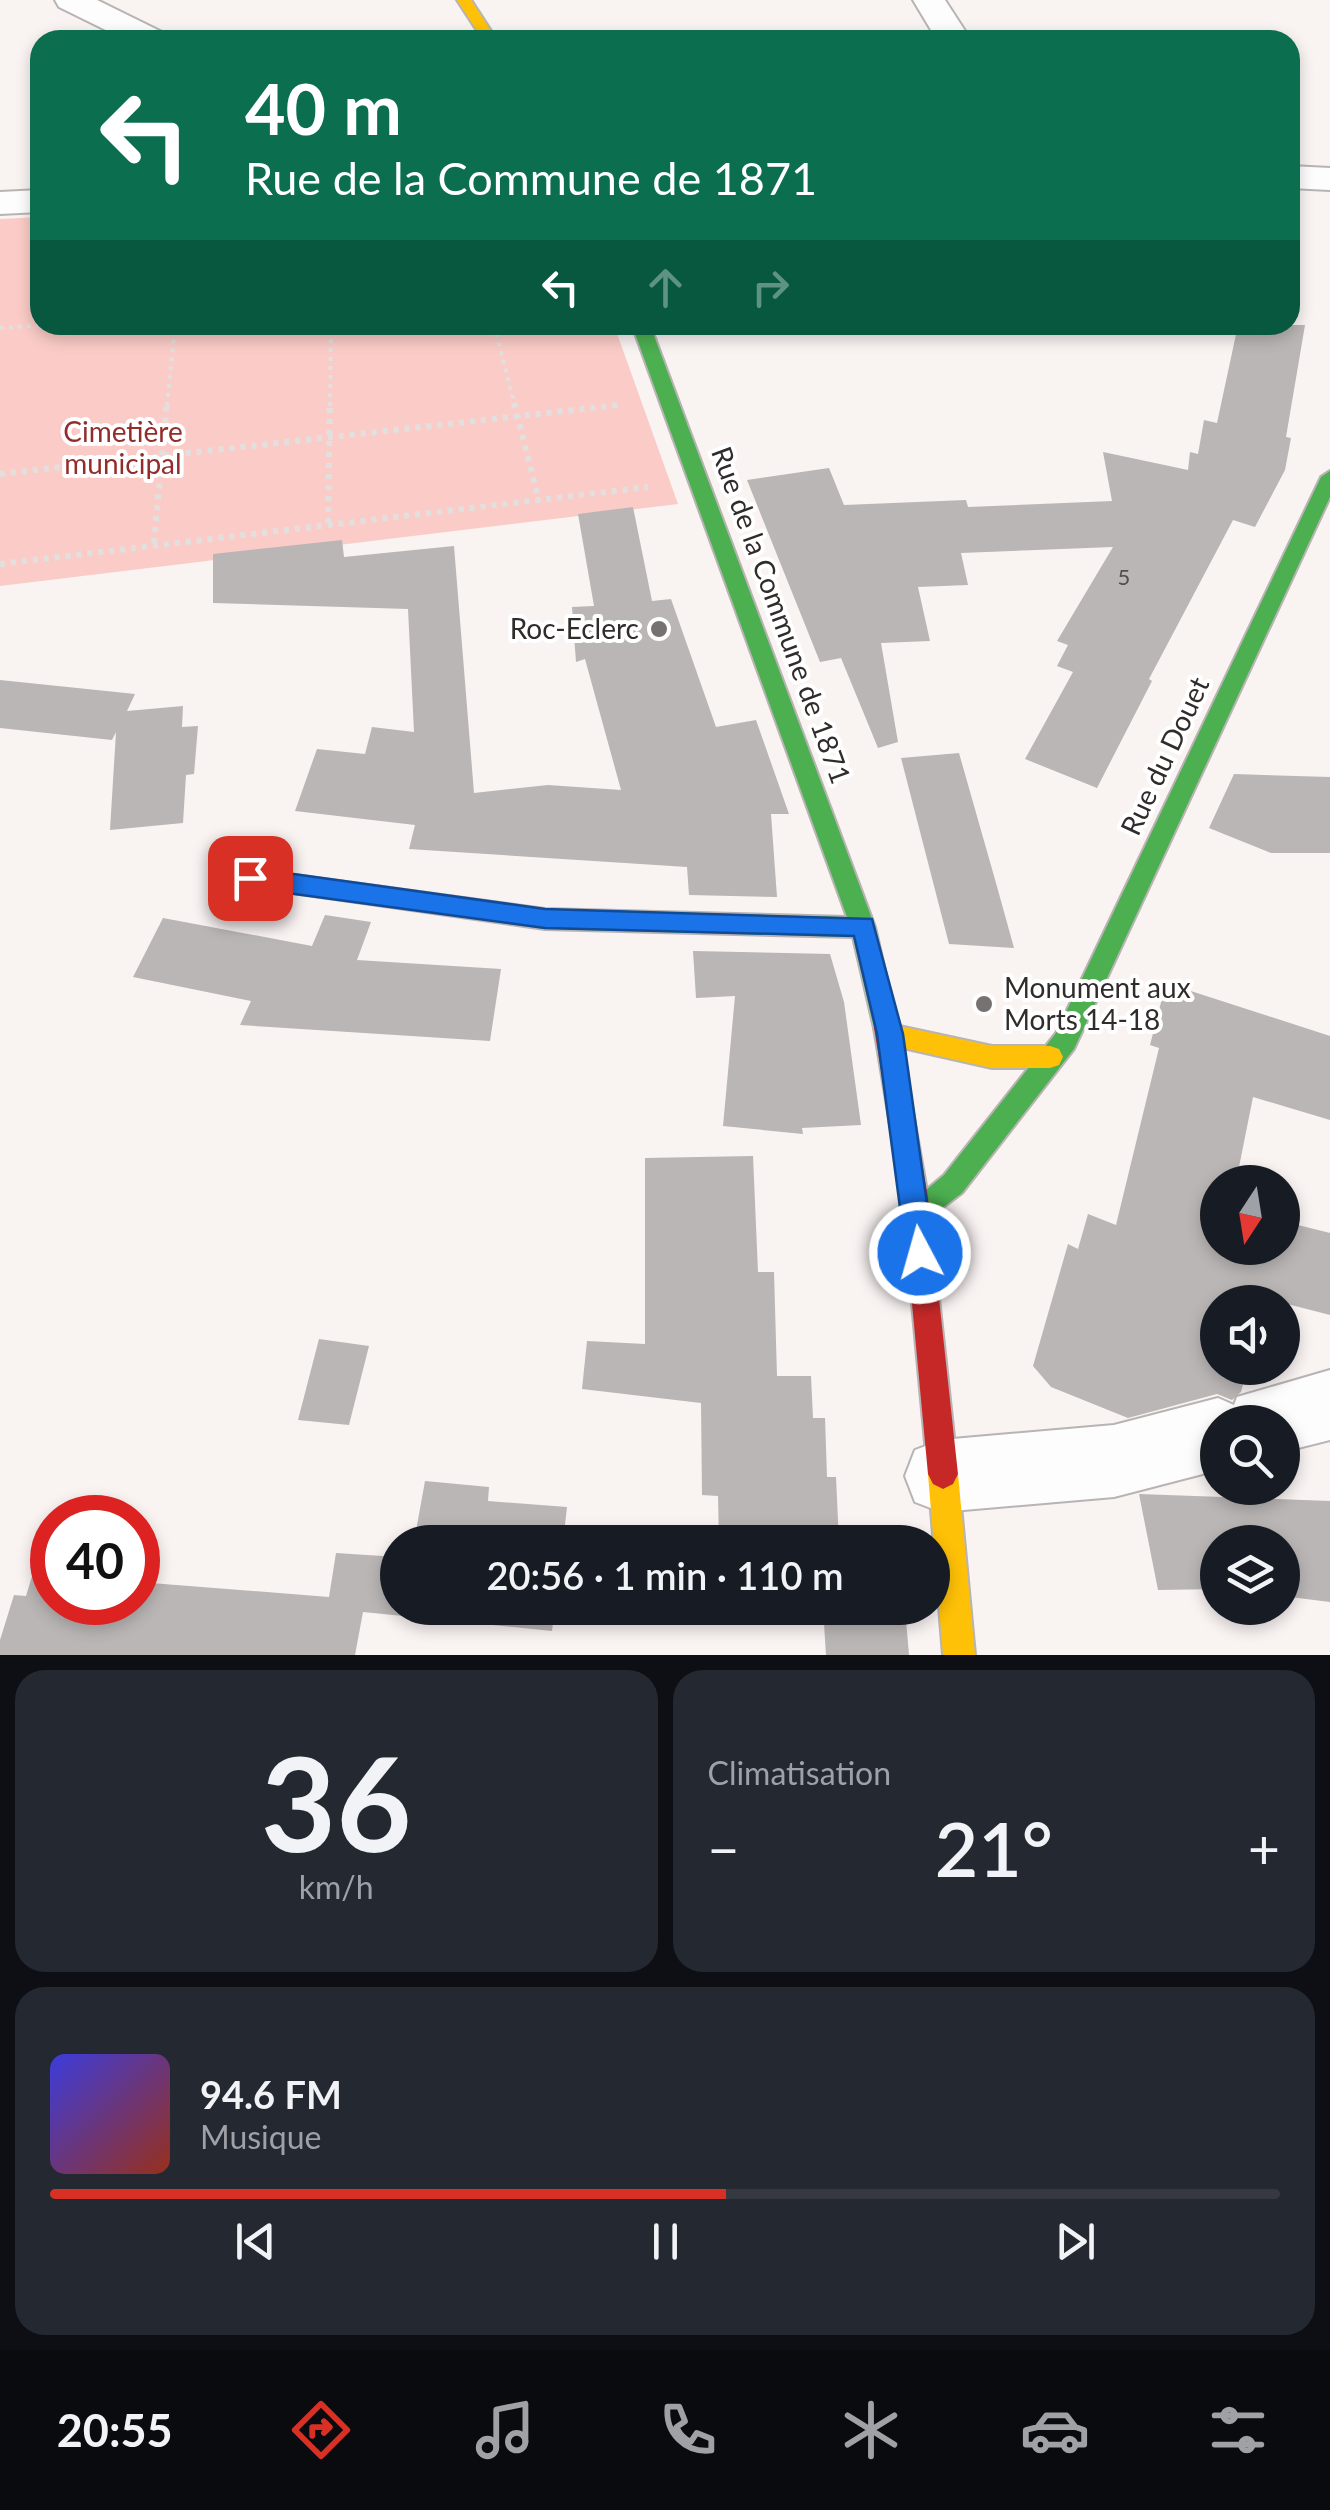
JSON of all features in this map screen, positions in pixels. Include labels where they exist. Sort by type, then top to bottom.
[{"type":"street","points":[[71,0],[132,30]]},
{"type":"street","points":[[464,0],[484,30]]},
{"type":"street","points":[[928,0],[948,30]]},
{"type":"street","points":[[1300,178],[1330,179]]},
{"type":"street","points":[[0,203],[30,202]]},
{"type":"street","name":"Rue de la Commune de 1871","points":[[645,335],[864,926],[890,1034],[916,1216],[959,1655]]},
{"type":"street","name":"Rue du Douet","points":[[916,1216],[952,1184],[1065,1041],[1330,477]]},
{"type":"street","points":[[250,878],[545,918],[864,926]]},
{"type":"street","points":[[890,1034],[992,1057],[1050,1057]]},
{"type":"street","points":[[1300,1412],[1330,1405]]},
{"type":"street","points":[[941,1476],[1114,1461],[1200,1439]]},
{"type":"path","points":[[0,328],[30,326]]},
{"type":"path","points":[[154,543],[174,335]]},
{"type":"path","points":[[328,523],[331,335]]},
{"type":"path","points":[[497,335],[539,500]]},
{"type":"path","points":[[0,474],[668,397]]},
{"type":"path","points":[[0,564],[658,486]]},
{"type":"green space","name":"Cimetière municipal","points":[[30,218],[30,335],[618,335],[678,504],[0,586],[0,219]]},
{"type":"building","points":[[1300,325],[1305,325],[1286,437],[1291,438],[1285,470],[1255,527],[1233,520],[1097,788],[1025,759],[1073,672],[1057,666],[1068,645],[1057,641],[1113,547],[961,553],[968,585],[918,587],[930,641],[881,643],[898,742],[878,748],[841,658],[820,662],[747,480],[829,468],[844,505],[966,500],[968,507],[1112,501],[1103,452],[1188,470],[1190,452],[1198,454],[1204,420],[1217,423],[1236,335],[1300,335]]},
{"type":"building","points":[[633,507],[652,601],[671,599],[716,727],[756,720],[789,814],[771,814],[777,897],[689,895],[687,867],[409,849],[415,825],[295,811],[317,749],[365,754],[372,727],[414,732],[408,609],[213,603],[213,554],[342,540],[344,557],[454,546],[474,793],[548,785],[621,790],[585,659],[576,662],[572,607],[594,606],[578,514]]},
{"type":"building","points":[[0,680],[135,694],[127,711],[183,706],[182,727],[198,726],[194,774],[186,775],[183,823],[110,830],[116,732],[112,740],[0,728]]},
{"type":"building","points":[[959,753],[1014,948],[949,944],[901,758]]},
{"type":"building","points":[[1234,774],[1330,777],[1330,853],[1271,853],[1209,828]]},
{"type":"building","points":[[325,915],[371,922],[357,960],[501,969],[490,1041],[240,1025],[251,1001],[133,977],[163,918],[312,946]]},
{"type":"building","points":[[693,951],[830,954],[844,1002],[861,1125],[802,1128],[803,1134],[723,1126],[735,996],[696,998]]},
{"type":"building","points":[[1166,983],[1330,1036],[1330,1120],[1253,1097],[1239,1165],[1200,1165],[1200,1265],[1300,1265],[1300,1226],[1330,1233],[1330,1315],[1300,1307],[1300,1285],[1200,1285],[1200,1385],[1243,1385],[1241,1392],[1232,1400],[1217,1394],[1128,1418],[1051,1387],[1033,1366],[1068,1244],[1078,1249],[1088,1214],[1116,1225],[1159,1048],[1150,1045]]},
{"type":"building","points":[[753,1156],[758,1272],[774,1272],[777,1376],[811,1376],[813,1418],[825,1418],[827,1477],[836,1477],[838,1525],[719,1525],[718,1496],[702,1495],[701,1403],[582,1389],[587,1341],[645,1344],[645,1158]]},
{"type":"building","points":[[319,1339],[369,1346],[349,1425],[298,1420]]},
{"type":"building","points":[[425,1481],[489,1487],[488,1501],[567,1507],[565,1525],[417,1525]]},
{"type":"building","points":[[1139,1494],[1200,1496],[1200,1505],[1300,1505],[1300,1500],[1330,1501],[1330,1602],[1300,1598],[1300,1525],[1200,1525],[1200,1589],[1158,1590]]},
{"type":"building","points":[[336,1553],[380,1556],[380,1614],[363,1612],[355,1655],[0,1655],[0,1640],[14,1595],[26,1596],[30,1583],[30,1625],[160,1625],[160,1584],[329,1597]]},
{"type":"building","points":[[492,1625],[553,1625],[552,1631]]},
{"type":"building","points":[[824,1625],[906,1625],[909,1655],[826,1655]]},
{"type":"traffic: fast","points":[[645,335],[863,927],[886,1028]]},
{"type":"traffic: fast","points":[[916,1215],[953,1184],[1065,1041],[1330,477]]},
{"type":"traffic: fast","points":[[250,878],[545,919],[863,927]]},
{"type":"traffic: slow","points":[[464,0],[484,30]]},
{"type":"traffic: slow","points":[[890,1035],[992,1057],[1050,1057]]},
{"type":"traffic: slow","points":[[943,1474],[959,1655]]},
{"type":"traffic: jam","points":[[886,1028],[915,1197],[943,1474]]},
{"type":"place","name":"Roc-Eclerc","points":[[659,629]]},
{"type":"place","name":"Monument aux Morts 14-18","points":[[984,1004]]},
{"type":"route","points":[[250,878],[545,918],[864,926],[890,1034],[920,1253]]}]
